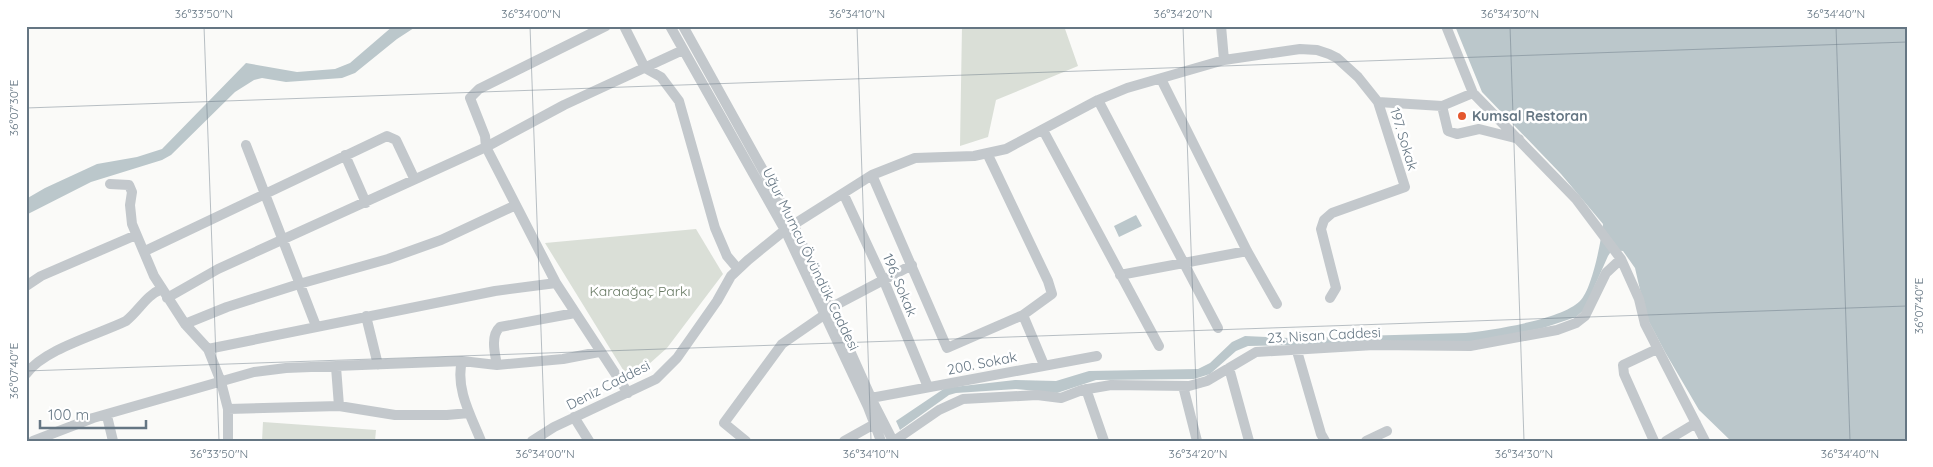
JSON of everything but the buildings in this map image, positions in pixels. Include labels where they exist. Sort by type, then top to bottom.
[{"type":"street","points":[[606,26],[476,90],[470,98],[482,126],[486,147],[556,283],[599,352],[628,393]]},
{"type":"street","points":[[624,26],[645,68],[661,77],[679,100],[714,228],[728,256],[738,269]]},
{"type":"street","name":"Uğur Mumcu Övündük Caddesi","points":[[670,26],[790,228]]},
{"type":"street","name":"Uğur Mumcu Övündük Caddesi","points":[[683,26],[790,228],[879,424]]},
{"type":"street","points":[[1221,26],[1224,60]]},
{"type":"street","points":[[1446,26],[1473,93],[1520,139],[1576,199],[1621,259],[1657,349],[1705,441]]},
{"type":"street","name":"Deniz Caddesi","points":[[532,441],[656,378],[677,358],[717,301],[731,276],[738,269],[790,228],[844,195],[872,175],[915,158],[974,156],[1006,149],[1098,100],[1127,88],[1224,60],[1300,48],[1316,50]]},
{"type":"street","points":[[26,374],[33,364],[51,353],[126,321],[136,314],[153,293],[164,294],[366,203],[414,178],[486,147],[564,105],[683,50]]},
{"type":"street","name":"197. Sokak","points":[[1316,50],[1337,58],[1358,77],[1378,102],[1405,187],[1332,213],[1324,220],[1321,230],[1336,288],[1330,298]]},
{"type":"street","points":[[1161,79],[1247,252],[1277,304]]},
{"type":"street","points":[[1378,102],[1442,106],[1473,93]]},
{"type":"street","points":[[1098,100],[1218,328]]},
{"type":"street","points":[[1442,106],[1448,131],[1457,134],[1479,129],[1520,139]]},
{"type":"street","points":[[1042,130],[1160,346]]},
{"type":"street","points":[[145,251],[345,155],[391,136],[396,140],[414,178]]},
{"type":"street","points":[[246,145],[316,326]]},
{"type":"street","points":[[987,153],[1048,281],[1052,294],[1023,315],[1044,365]]},
{"type":"street","points":[[345,155],[366,203]]},
{"type":"street","name":"200. Sokak","points":[[872,175],[947,348],[1023,315]]},
{"type":"street","points":[[110,184],[129,186],[132,192],[131,214],[136,235],[164,294],[185,324],[208,349],[221,382],[228,409],[228,441]]},
{"type":"street","name":"196. Sokak","points":[[844,195],[884,282],[928,387]]},
{"type":"street","points":[[185,324],[227,307],[388,259],[423,246],[516,205]]},
{"type":"street","points":[[26,286],[41,276],[136,235]]},
{"type":"street","points":[[1120,274],[1247,252]]},
{"type":"street","name":"23. Nisan Caddesi","points":[[888,440],[939,410],[963,400],[1037,395],[1061,398],[1086,389],[1111,386],[1183,386],[1207,381],[1256,352],[1374,346],[1470,346],[1557,330],[1576,323],[1585,316],[1606,273],[1621,259]]},
{"type":"street","points":[[746,441],[724,423],[782,344],[828,311],[912,265]]},
{"type":"street","points":[[208,349],[495,291],[556,283]]},
{"type":"street","name":"Uğur Mumcu Övündük Caddesi","points":[[828,311],[871,398],[879,424]]},
{"type":"street","points":[[496,365],[494,340],[500,327],[576,314]]},
{"type":"street","points":[[366,316],[378,365]]},
{"type":"street","points":[[1654,441],[1624,374],[1622,365],[1657,349]]},
{"type":"street","points":[[1297,351],[1321,434],[1325,441]]},
{"type":"street","points":[[33,441],[93,418],[107,416],[254,372],[462,361],[496,365],[563,359],[599,352]]},
{"type":"street","name":"200. Sokak","points":[[871,398],[1097,356]]},
{"type":"street","points":[[462,361],[458,374],[469,413],[480,441]]},
{"type":"street","points":[[336,367],[339,406]]},
{"type":"street","points":[[1229,368],[1248,441]]},
{"type":"street","points":[[1183,386],[1197,441]]},
{"type":"street","points":[[1086,389],[1104,441]]},
{"type":"street","points":[[228,409],[339,406],[395,415],[447,416],[469,413]]},
{"type":"street","points":[[107,416],[113,441]]},
{"type":"street","points":[[574,418],[589,441]]},
{"type":"street","points":[[1666,441],[1696,423]]},
{"type":"street","points":[[844,441],[879,424],[888,440]]},
{"type":"street","points":[[1366,441],[1387,431]]},
{"type":"green space","points":[[962,26],[1064,26],[1078,66],[996,100],[988,137],[960,146]]},
{"type":"green space","name":"Karaağaç Parkı","points":[[696,229],[723,274],[667,348],[630,381],[545,243]]},
{"type":"green space","points":[[263,422],[376,430],[375,441],[262,441]]},
{"type":"shaded area","points":[[393,26],[417,26],[397,39],[355,73],[342,78],[286,82],[262,78],[254,80],[235,92],[171,155],[162,160],[91,182],[26,215],[26,199],[45,188],[97,164],[137,157],[162,149],[246,63],[297,72],[335,69],[350,63]]},
{"type":"shaded area","points":[[1455,26],[1907,26],[1907,441],[1731,441],[1699,410],[1646,316],[1635,268],[1623,251],[1612,250],[1584,310],[1576,317],[1543,328],[1478,341],[1248,346],[1236,351],[1210,374],[1194,379],[1096,380],[1057,393],[1016,389],[956,393],[949,395],[900,430],[896,421],[945,388],[1015,380],[1056,381],[1089,371],[1198,369],[1210,363],[1232,342],[1245,336],[1289,338],[1477,332],[1542,319],[1571,308],[1584,295],[1592,276],[1603,224],[1561,174],[1482,92]]},
{"type":"shaded area","points":[[1136,215],[1142,226],[1119,237],[1114,226]]},
{"type":"place","name":"Kumsal Restoran","points":[[1462,116]]}]
